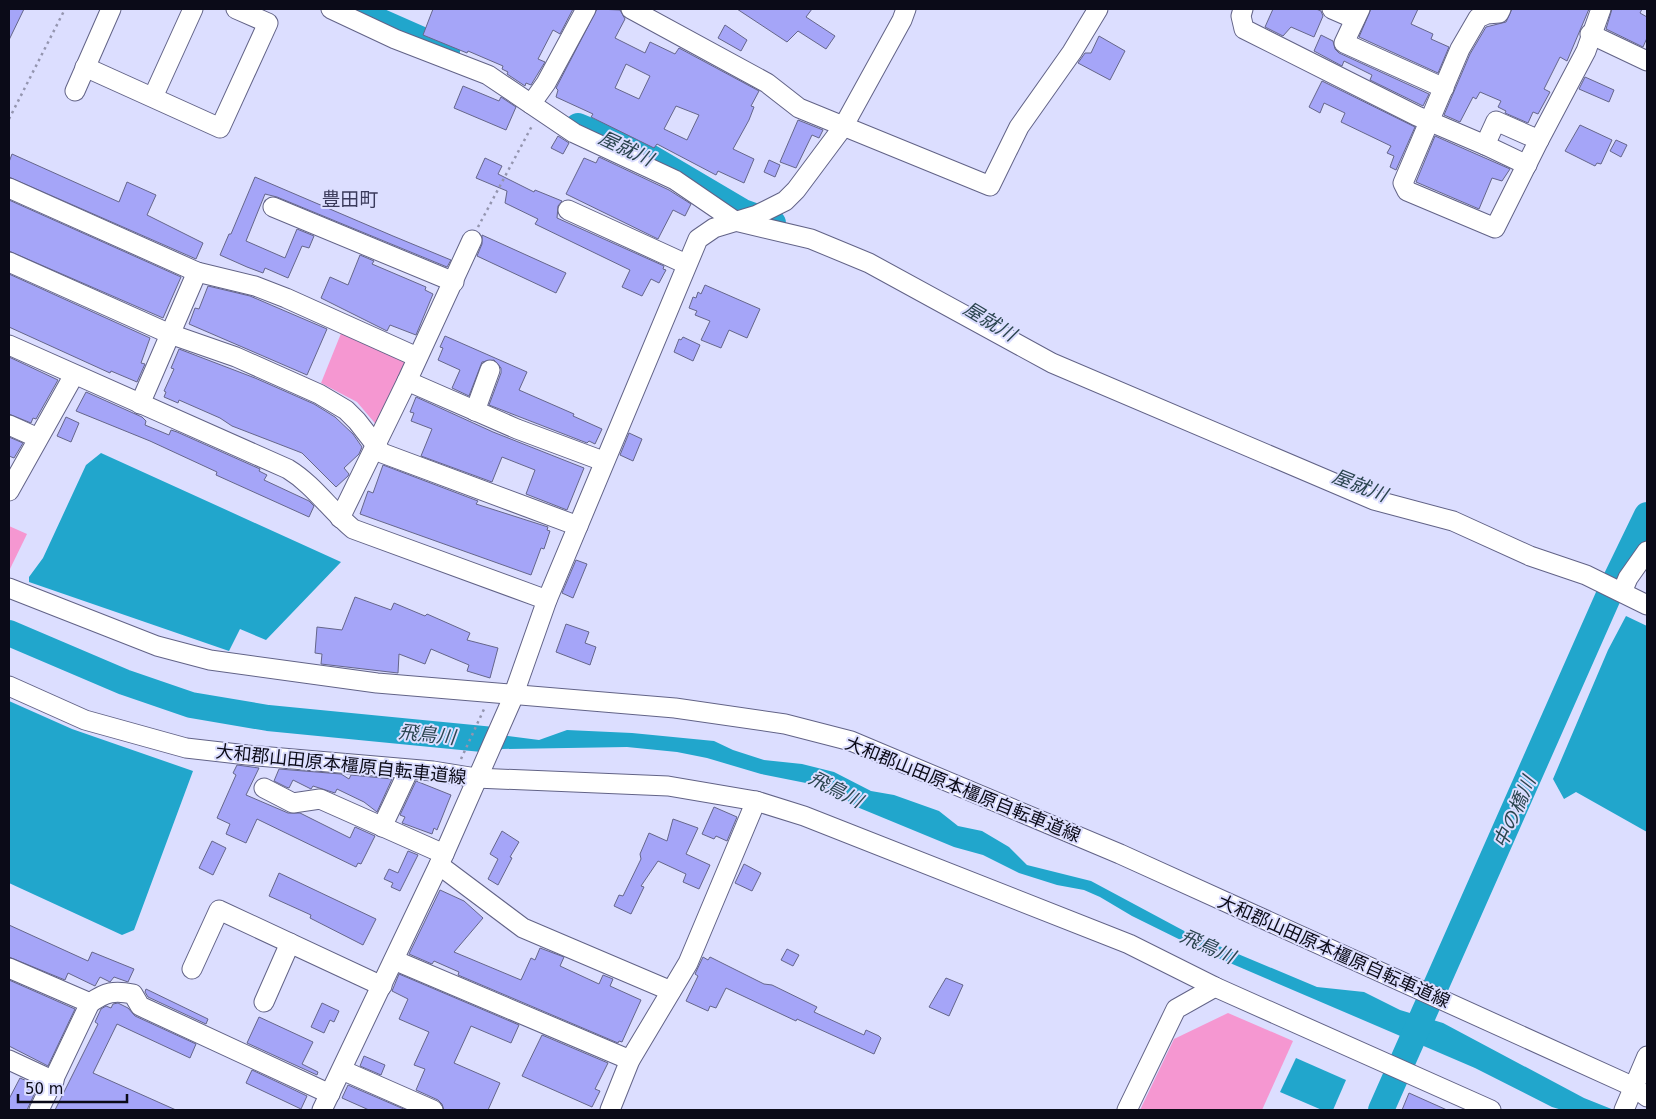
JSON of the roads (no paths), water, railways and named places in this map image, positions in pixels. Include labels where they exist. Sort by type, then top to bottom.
[{"type":"street","points":[[75,91],[111,9]]},
{"type":"street","points":[[153,98],[193,9]]},
{"type":"street","points":[[85,67],[220,128],[268,23],[236,9]]},
{"type":"street","points":[[331,9],[395,39],[488,76],[536,103],[574,133],[675,180],[747,218],[811,239],[861,260],[1052,363],[1374,500],[1453,521],[1530,556],[1586,575],[1625,585],[1647,605]]},
{"type":"street","points":[[536,103],[586,9]]},
{"type":"street","points":[[630,9],[767,83],[799,108],[990,186],[1019,127],[1072,52],[1098,9]]},
{"type":"street","points":[[9,588],[157,646],[210,660],[377,683],[512,698],[547,600],[698,239],[714,228],[747,218],[785,200],[796,190],[843,127],[902,20],[906,9]]},
{"type":"street","points":[[1243,9],[1241,16],[1244,29],[1429,120],[1527,165]]},
{"type":"street","points":[[1332,9],[1357,14],[1344,43],[1444,88]]},
{"type":"street","points":[[1501,9],[1499,13],[1487,14],[1478,18],[1460,48],[1402,183],[1407,191],[1495,228],[1586,51],[1590,34],[1601,9]]},
{"type":"street","points":[[1590,34],[1647,61]]},
{"type":"street","points":[[1486,145],[1496,121],[1539,140]]},
{"type":"street","points":[[9,188],[197,272],[255,286],[417,357]]},
{"type":"street","points":[[273,207],[454,282]]},
{"type":"street","points":[[568,210],[686,264]]},
{"type":"street","points":[[340,518],[407,381],[472,240]]},
{"type":"street","points":[[9,262],[170,334],[236,357],[333,401],[357,421],[382,454],[578,526]]},
{"type":"street","points":[[140,404],[197,272]]},
{"type":"street","points":[[9,345],[288,469],[319,494],[340,518],[353,528],[547,600]]},
{"type":"street","points":[[475,411],[490,370]]},
{"type":"street","points":[[9,491],[74,375]]},
{"type":"street","points":[[407,381],[517,429],[604,461]]},
{"type":"street","points":[[9,425],[38,438]]},
{"type":"street","points":[[1625,585],[1647,551]]},
{"type":"street","name":"大和郡山田原本橿原自転車道線","points":[[9,686],[85,720],[186,748],[433,771],[479,773],[512,698],[675,708],[785,724],[851,741],[1129,858],[1634,1097]]},
{"type":"street","points":[[39,1110],[90,1004],[105,992],[117,990],[133,994],[140,1006],[326,1102],[442,859],[479,773],[668,786],[756,801],[804,816],[1129,944],[1215,987],[1490,1110]]},
{"type":"street","points":[[382,827],[406,776]]},
{"type":"street","points":[[264,788],[293,803],[320,799],[382,827],[442,859],[523,928],[671,991]]},
{"type":"street","points":[[610,1110],[630,1060],[688,964],[756,801]]},
{"type":"street","points":[[192,969],[219,910],[382,986]]},
{"type":"street","points":[[264,1002],[290,943]]},
{"type":"street","points":[[394,960],[630,1060]]},
{"type":"street","points":[[9,968],[90,1004]]},
{"type":"street","points":[[1127,1110],[1176,1009],[1215,987]]},
{"type":"street","points":[[1634,1097],[1647,1056]]},
{"type":"street","points":[[9,1060],[54,1080]]},
{"type":"street","points":[[342,1070],[433,1110]]},
{"type":"water","points":[[101,453],[341,562],[266,640],[240,629],[229,651],[29,582],[29,577],[43,558],[86,465]]},
{"type":"water","points":[[1626,616],[1647,626],[1647,832],[1576,792],[1564,799],[1553,779],[1608,650]]},
{"type":"water","points":[[9,701],[72,729],[193,771],[134,930],[122,935],[9,883]]},
{"type":"water","points":[[453,729],[539,740],[567,730],[632,733],[714,741],[733,750],[764,760],[802,764],[834,772],[871,791],[894,795],[939,811],[958,826],[982,831],[1009,847],[1027,865],[1091,881],[1188,933],[1317,987],[1364,992],[1400,1010],[1443,1023],[1584,1098],[1614,1110],[1562,1110],[1552,1107],[1475,1068],[1209,954],[1132,916],[1100,897],[1084,890],[1057,885],[1019,873],[983,855],[954,847],[857,807],[826,787],[761,774],[707,758],[677,752],[627,747],[501,749],[464,744]]},
{"type":"water","points":[[1296,1058],[1346,1080],[1333,1110],[1322,1110],[1280,1092]]},
{"type":"waterway","name":"屋就川","points":[[352,9],[447,51]]},
{"type":"waterway","name":"屋就川","points":[[578,126],[643,153],[743,212],[773,223]]},
{"type":"waterway","name":"中の橋川","points":[[1381,1110],[1616,579],[1647,515]]},
{"type":"waterway","name":"飛鳥川","points":[[9,633],[124,682],[191,705],[268,718],[493,740]]},
{"type":"district","name":"豊田町","points":[[350,199]]}]
